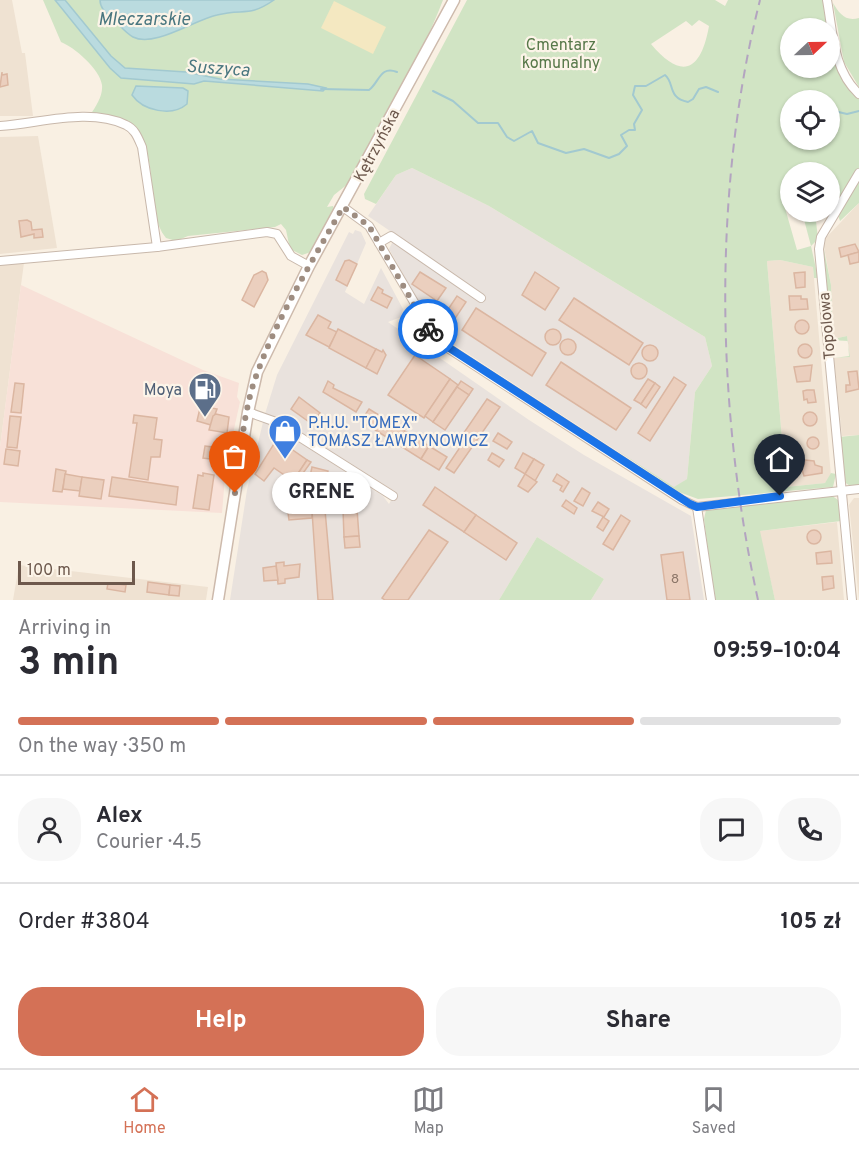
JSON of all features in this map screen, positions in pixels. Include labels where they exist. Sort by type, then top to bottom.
[{"type":"main road","name":"Kętrzyńska","points":[[218,600],[248,412],[257,372],[309,266],[454,0]]},
{"type":"street","points":[[827,0],[842,72],[859,94]]},
{"type":"street","points":[[0,126],[77,118],[107,120],[127,125],[137,135],[142,147],[157,246]]},
{"type":"street","name":"Topolowa","points":[[852,600],[819,242],[859,173]]},
{"type":"street","points":[[343,207],[369,226],[437,340],[682,500],[697,507],[859,489]]},
{"type":"street","points":[[0,261],[157,246],[267,232],[277,234],[291,256],[309,266]]},
{"type":"street","points":[[379,243],[391,236],[481,298]]},
{"type":"street","points":[[248,412],[276,422],[393,496]]},
{"type":"street","points":[[697,507],[711,600]]},
{"type":"shaded area","points":[[0,0],[12,0],[22,53],[25,53],[33,116],[0,116]]},
{"type":"shaded area","points":[[38,136],[57,248],[0,254],[0,137]]},
{"type":"shaded area","points":[[412,168],[489,206],[705,337],[712,366],[695,392],[687,479],[674,488],[436,333],[389,249],[396,235],[368,216],[396,175]]},
{"type":"shaded area","points":[[859,203],[859,435],[842,436],[834,358],[850,357],[847,336],[833,339],[831,285],[823,241]]},
{"type":"shaded area","points":[[355,230],[361,232],[366,243],[345,292],[364,304],[381,268],[403,309],[401,317],[388,322],[529,420],[584,455],[691,516],[704,600],[591,600],[604,579],[537,537],[499,600],[230,600],[247,490],[263,422],[276,427],[383,496],[389,504],[396,492],[278,418],[265,414],[277,375],[349,232],[353,234]]},
{"type":"shaded area","points":[[780,260],[813,267],[831,476],[825,483],[786,487],[767,261]]},
{"type":"shaded area","points":[[24,263],[21,285],[0,447],[0,265]]},
{"type":"shaded area","points":[[21,285],[203,370],[239,383],[237,397],[240,402],[226,465],[222,513],[0,502],[0,447]]},
{"type":"shaded area","points":[[854,498],[859,498],[859,600],[849,505]]},
{"type":"shaded area","points":[[837,522],[844,600],[775,600],[759,531]]},
{"type":"shaded area","points":[[19,565],[208,587],[206,600],[13,600]]},
{"type":"green space","points":[[43,0],[443,0],[411,70],[349,183],[334,195],[327,207],[333,206],[334,210],[311,252],[302,255],[290,249],[286,230],[281,224],[275,227],[188,236],[176,241],[166,238],[159,227],[155,213],[150,167],[143,140],[131,127],[90,115],[99,101],[102,85],[100,79],[86,59],[61,42]]},
{"type":"green space","name":"Cmentarz komunalny","points":[[467,0],[715,0],[725,6],[728,0],[824,0],[827,18],[780,18],[780,78],[840,78],[840,72],[859,98],[859,203],[840,221],[840,162],[780,162],[780,222],[789,222],[797,250],[811,246],[818,278],[814,278],[813,267],[780,260],[767,261],[786,487],[825,483],[831,473],[836,474],[833,487],[698,499],[679,492],[615,449],[674,487],[687,479],[695,392],[712,366],[705,337],[489,206],[412,168],[396,175],[376,204],[365,199],[364,194]],"holes":[[[699,20],[709,26],[701,53],[689,66],[672,63],[651,44],[686,21],[692,26]]]},
{"type":"green space","points":[[833,3],[846,18],[859,18],[859,87],[844,62],[840,41],[840,18],[836,18]]},
{"type":"green space","points":[[805,222],[816,222],[818,239],[811,246]]},
{"type":"green space","points":[[823,245],[831,285],[833,339],[847,336],[848,341],[830,340],[821,249]]},
{"type":"green space","points":[[859,435],[859,485],[850,486],[843,481],[839,437]]},
{"type":"green space","points":[[831,495],[838,500],[841,521],[760,531],[775,600],[714,600],[704,519],[706,510],[725,505],[725,508]]},
{"type":"green space","points":[[537,537],[604,579],[591,600],[499,600]]},
{"type":"sand","points":[[334,1],[386,27],[373,54],[321,28]]},
{"type":"water","points":[[55,0],[65,0],[111,56],[125,68],[186,72],[220,79],[308,84],[326,88],[323,91],[204,81],[194,84],[121,78],[110,68]]},
{"type":"water","name":"Mleczarskie","points":[[100,0],[274,0],[252,11],[217,15],[163,36],[142,39],[133,37],[124,30],[103,10]]},
{"type":"water","points":[[136,86],[183,88],[188,91],[187,104],[181,108],[166,111],[150,108],[137,101],[132,95]]},
{"type":"building","points":[[2,72],[2,75],[7,74],[8,85],[0,87]]},
{"type":"building","points":[[19,221],[31,222],[32,230],[42,229],[43,237],[34,238],[34,234],[21,237]]},
{"type":"building","points":[[855,244],[859,252],[841,257],[839,248]]},
{"type":"building","points":[[859,252],[859,262],[850,264],[848,255]]},
{"type":"building","points":[[349,260],[357,264],[347,286],[336,280],[345,261]]},
{"type":"building","points":[[262,271],[266,273],[268,280],[254,307],[242,300],[254,275]]},
{"type":"building","points":[[420,272],[446,288],[437,301],[412,284]]},
{"type":"building","points":[[535,272],[559,288],[545,310],[522,295]]},
{"type":"building","points":[[805,272],[805,287],[796,288],[794,273]]},
{"type":"building","points":[[378,287],[383,290],[382,293],[392,298],[387,308],[371,300]]},
{"type":"building","points":[[457,296],[466,302],[454,320],[445,314]]},
{"type":"building","points":[[789,296],[801,296],[801,299],[807,299],[808,309],[790,310]]},
{"type":"building","points":[[574,298],[643,343],[629,365],[559,320]]},
{"type":"building","points":[[476,308],[546,353],[532,376],[462,330]]},
{"type":"building","points":[[318,315],[331,322],[328,328],[337,332],[329,347],[306,335]]},
{"type":"building","points":[[799,320],[805,320],[809,327],[805,334],[799,334],[795,330],[795,324]]},
{"type":"building","points":[[338,329],[376,349],[366,368],[329,348]]},
{"type":"building","points":[[550,329],[556,329],[561,337],[559,343],[550,345],[545,340],[545,334]]},
{"type":"building","points":[[565,339],[571,339],[576,347],[574,353],[565,355],[560,350],[560,344]]},
{"type":"building","points":[[805,344],[810,346],[812,351],[810,356],[805,358],[800,356],[798,351],[800,346]]},
{"type":"building","points":[[647,345],[653,345],[658,353],[656,359],[647,361],[642,356],[642,350]]},
{"type":"building","points":[[376,349],[382,352],[383,350],[386,355],[377,374],[366,368]]},
{"type":"building","points":[[415,355],[450,379],[424,418],[388,395]]},
{"type":"building","points":[[561,362],[631,408],[616,430],[546,385]]},
{"type":"building","points":[[636,363],[642,363],[647,371],[645,377],[636,379],[631,374],[631,368]]},
{"type":"building","points":[[812,365],[810,381],[797,382],[794,367]]},
{"type":"building","points":[[857,371],[859,389],[846,392],[846,385],[850,385],[848,372]]},
{"type":"building","points":[[674,377],[686,385],[650,441],[638,433]]},
{"type":"building","points":[[450,379],[458,385],[433,422],[425,416]]},
{"type":"building","points":[[648,379],[655,383],[641,404],[634,400]]},
{"type":"building","points":[[328,381],[334,385],[333,388],[362,402],[356,412],[323,392]]},
{"type":"building","points":[[461,381],[473,389],[469,395],[457,387]]},
{"type":"building","points":[[15,383],[24,384],[21,413],[11,412]]},
{"type":"building","points":[[655,383],[660,387],[646,408],[641,404]]},
{"type":"building","points":[[457,387],[469,395],[445,430],[433,422]]},
{"type":"building","points":[[814,390],[816,402],[808,403],[807,399],[804,400],[803,391]]},
{"type":"building","points":[[299,397],[320,413],[312,424],[291,409]]},
{"type":"building","points":[[487,399],[500,407],[454,473],[446,468],[467,437],[463,434]]},
{"type":"building","name":"Moya","points":[[207,407],[217,409],[211,425],[197,421],[200,408],[206,409]]},
{"type":"building","points":[[369,409],[429,446],[421,459],[361,421]]},
{"type":"building","points":[[807,412],[813,412],[817,419],[813,426],[807,426],[803,422],[803,416]]},
{"type":"building","points":[[216,414],[229,417],[227,433],[209,430],[213,416]]},
{"type":"building","points":[[134,415],[157,418],[154,439],[162,440],[160,457],[151,457],[148,480],[129,477],[137,423],[133,423]]},
{"type":"building","points":[[10,416],[21,417],[17,448],[7,447]]},
{"type":"building","points":[[498,433],[512,442],[507,449],[493,441]]},
{"type":"building","points":[[815,437],[819,443],[815,449],[811,449],[807,441]]},
{"type":"building","name":"P.H.U. \"TOMEX\" TOMASZ ŁAWRYNOWICZ","points":[[277,439],[307,460],[293,481],[274,468],[264,481],[255,474]]},
{"type":"building","points":[[205,446],[212,447],[210,459],[203,458]]},
{"type":"building","points":[[429,446],[447,457],[439,470],[421,459]]},
{"type":"building","points":[[6,449],[20,451],[18,466],[4,464]]},
{"type":"building","points":[[492,453],[504,460],[499,467],[488,460]]},
{"type":"building","points":[[523,453],[534,459],[525,474],[515,468]]},
{"type":"building","points":[[534,459],[544,465],[535,481],[525,474]]},
{"type":"building","points":[[307,460],[311,462],[296,483],[293,481]]},
{"type":"building","points":[[805,460],[814,461],[815,465],[822,467],[822,473],[804,476],[801,466],[804,466]]},
{"type":"building","points":[[312,467],[328,471],[322,499],[306,495]]},
{"type":"building","points":[[56,469],[66,471],[62,492],[53,491]]},
{"type":"building","points":[[203,473],[214,475],[209,510],[193,508],[198,475],[203,476]]},
{"type":"building","points":[[65,474],[82,477],[80,491],[63,489]]},
{"type":"building","points":[[525,474],[537,482],[528,492],[518,486]]},
{"type":"building","points":[[557,474],[569,482],[563,492],[560,490],[562,486],[553,481]]},
{"type":"building","points":[[82,477],[104,480],[101,499],[79,496]]},
{"type":"building","points":[[112,477],[178,487],[176,505],[109,496]]},
{"type":"building","points":[[435,487],[476,515],[464,532],[423,505]]},
{"type":"building","points":[[582,488],[590,493],[583,506],[574,501]]},
{"type":"building","points":[[356,491],[357,509],[343,510],[341,492]]},
{"type":"building","points":[[566,500],[577,508],[574,514],[562,506]]},
{"type":"building","points":[[598,502],[609,509],[604,517],[592,511]]},
{"type":"building","points":[[357,509],[359,536],[344,537],[343,510]]},
{"type":"building","points":[[325,510],[333,600],[318,600],[312,511]]},
{"type":"building","points":[[312,511],[312,518],[289,520],[288,513]]},
{"type":"building","points":[[476,515],[517,543],[506,560],[464,532]]},
{"type":"building","points":[[621,515],[630,521],[613,550],[603,544]]},
{"type":"building","points":[[603,517],[609,521],[603,531],[597,527]]},
{"type":"building","points":[[429,530],[448,542],[408,600],[385,600],[382,598]]},
{"type":"building","points":[[811,530],[817,530],[821,537],[817,544],[811,544],[807,540],[807,534]]},
{"type":"building","points":[[359,536],[360,547],[345,548],[344,537]]},
{"type":"building","points":[[831,551],[832,563],[817,564],[816,553]]},
{"type":"building","points":[[683,552],[690,600],[667,600],[661,555]]},
{"type":"building","points":[[284,562],[284,566],[300,564],[299,577],[285,579],[285,583],[278,584],[276,563]]},
{"type":"building","points":[[276,566],[278,580],[264,581],[263,568]]},
{"type":"building","points":[[833,576],[834,588],[823,590],[822,577]]},
{"type":"building","points":[[148,582],[170,585],[169,595],[147,592]]},
{"type":"building","points":[[108,583],[126,585],[125,592],[107,589]]},
{"type":"building","points":[[170,585],[180,586],[179,596],[169,595]]},
{"type":"waterway","name":"Suszyca","points":[[321,89],[369,90],[383,73],[391,70],[397,72]]},
{"type":"waterway","name":"Suszyca","points":[[433,91],[453,101],[478,123],[498,123],[507,137],[514,141],[532,131],[538,143],[566,153],[584,149],[609,158],[619,154],[627,146],[621,135],[629,130],[635,130],[634,124],[642,110],[633,95],[635,86],[646,86],[665,75],[674,94],[681,100],[688,102],[693,99],[699,89],[706,87],[718,92]]},
{"type":"waterway","name":"Suszyca","points":[[840,112],[847,114],[859,111]]},
{"type":"railway","points":[[758,600],[744,527],[734,452],[725,300],[727,223],[734,147],[744,72],[760,0]]},
{"type":"way so far","points":[[235,493],[257,372],[309,266],[343,207],[369,226],[428,329]]},
{"type":"place","name":"Moya","points":[[205,418]]},
{"type":"place","name":"P.H.U. \"TOMEX\" TOMASZ ŁAWRYNOWICZ","points":[[285,460]]},
{"type":"place","name":"GRENE","points":[[235,493]]},
{"type":"route","points":[[428,329],[437,340],[690,504],[697,507],[780,496]]}]
